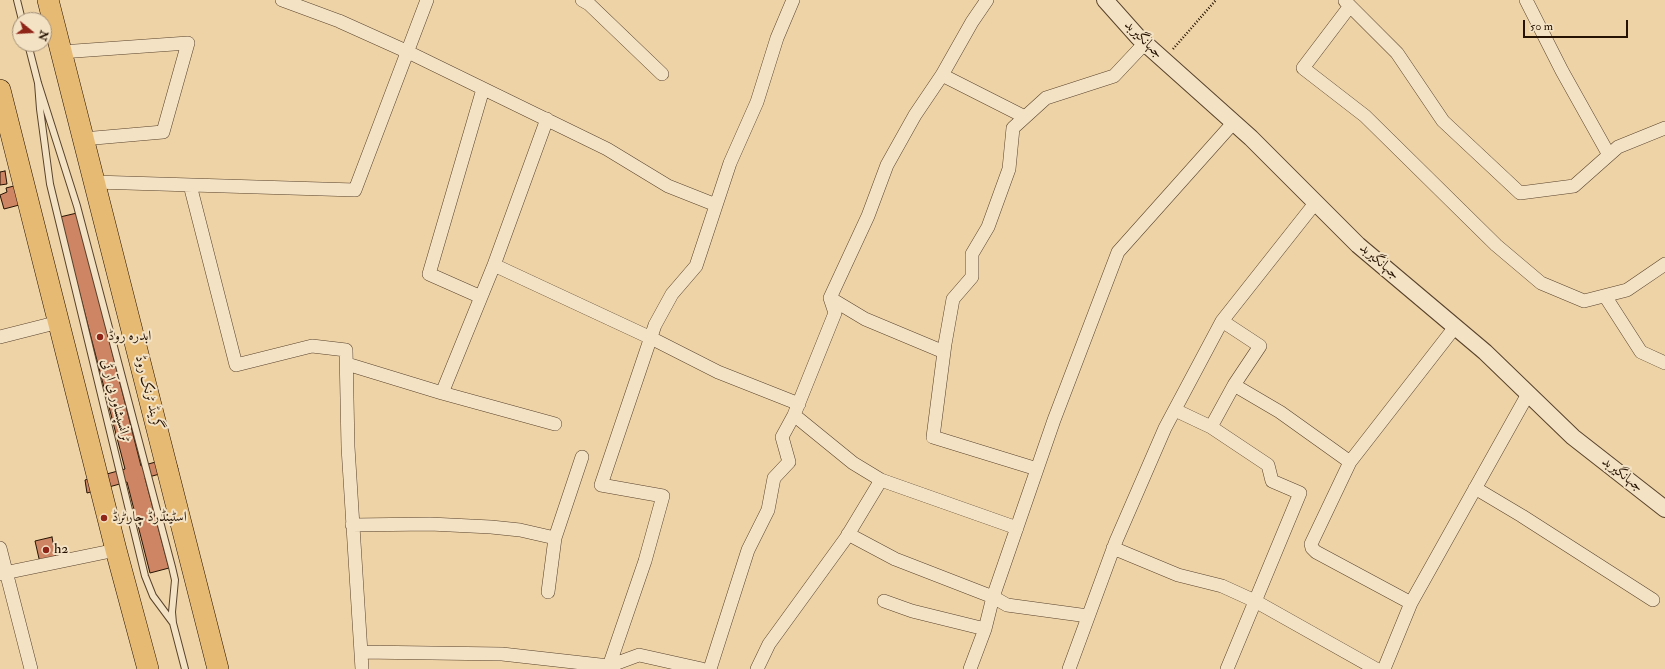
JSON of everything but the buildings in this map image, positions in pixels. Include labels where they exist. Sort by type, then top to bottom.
[{"type":"highway","name":"گرینڈ ٹرنک روڈ","points":[[48,0],[218,669]]},
{"type":"highway","points":[[0,90],[116,550],[148,669]]},
{"type":"street","points":[[282,0],[339,21],[408,52],[608,149],[668,186],[716,205]]},
{"type":"street","points":[[94,182],[355,190],[427,0]]},
{"type":"street","points":[[582,0],[589,4],[662,74]]},
{"type":"street","points":[[609,668],[645,561],[662,496],[601,485],[655,325],[672,294],[696,266],[730,163],[756,102],[777,38],[793,0]]},
{"type":"street","points":[[710,669],[748,550],[768,510],[774,478],[790,462],[782,436],[796,409],[835,313],[830,298],[868,216],[887,165],[915,115],[942,75],[972,22],[987,0]]},
{"type":"street","name":"جہانگیربد","points":[[1105,0],[1145,44],[1234,122],[1358,245],[1485,352],[1573,437],[1665,509]]},
{"type":"street","points":[[1526,0],[1562,71],[1609,155]]},
{"type":"street","points":[[1665,128],[1618,147],[1574,186],[1520,193],[1444,121],[1397,53],[1347,3],[1303,68],[1365,116],[1496,245],[1541,283],[1584,301],[1628,290],[1665,264]]},
{"type":"street","points":[[61,52],[188,42],[163,132],[83,139]]},
{"type":"street","points":[[1037,469],[933,437],[944,352],[953,299],[972,277],[972,254],[988,227],[1009,169],[1013,128],[1046,98],[1114,76],[1145,44]]},
{"type":"street","points":[[942,75],[1025,117]]},
{"type":"street","points":[[481,297],[429,274],[484,89]]},
{"type":"street","points":[[442,393],[494,265],[547,120]]},
{"type":"street","points":[[970,669],[985,630],[993,597],[1018,528],[1037,469],[1078,355],[1118,252],[1234,122]]},
{"type":"street","points":[[190,185],[236,365],[312,346],[346,350],[348,447],[362,669]]},
{"type":"street","points":[[1073,668],[1088,616],[1113,548],[1165,428],[1222,321],[1316,202]]},
{"type":"street","points":[[494,265],[651,338],[796,409],[853,463],[881,480],[1018,528]]},
{"type":"street","points":[[1605,296],[1641,352],[1663,359]]},
{"type":"street","points":[[830,298],[865,319],[944,352]]},
{"type":"street","points":[[1211,427],[1234,385],[1260,346],[1222,321]]},
{"type":"street","points":[[0,337],[59,322]]},
{"type":"street","points":[[1411,604],[1316,552],[1312,548],[1311,544],[1350,462],[1455,327]]},
{"type":"street","points":[[347,364],[442,393],[555,424]]},
{"type":"street","points":[[1234,385],[1280,412],[1350,462]]},
{"type":"street","points":[[1384,669],[1411,604],[1528,394]]},
{"type":"street","points":[[1175,410],[1211,427],[1268,465],[1272,481],[1300,493],[1226,669]]},
{"type":"street","points":[[548,592],[555,538],[582,457]]},
{"type":"street","points":[[757,669],[769,644],[848,534],[881,480]]},
{"type":"street","points":[[1475,488],[1522,516],[1653,600]]},
{"type":"street","points":[[352,525],[430,524],[491,527],[520,530],[555,538]]},
{"type":"street","points":[[848,534],[895,559],[993,597],[1007,605],[1088,616]]},
{"type":"street","points":[[0,548],[3,574],[31,669]]},
{"type":"street","points":[[1113,548],[1178,575],[1222,586],[1255,601],[1376,669]]},
{"type":"street","points":[[3,574],[116,550]]},
{"type":"street","points":[[884,601],[912,611],[985,630]]},
{"type":"street","points":[[361,652],[502,654],[609,668],[639,654],[702,669]]},
{"type":"lane","points":[[17,0],[20,12]]},
{"type":"lane","name":"ٹرانسپشاور بی آر ٹی","points":[[30,52],[38,83],[77,206],[170,559],[175,580],[172,612],[173,622],[185,669]]},
{"type":"lane","name":"ٹرانسپشاور بی آر ٹی","points":[[38,83],[50,184],[146,576],[153,596],[173,622]]},
{"type":"path","points":[[1164,60],[1216,0]]},
{"type":"place","name":"ابدرہ روڈ","points":[[100,337]]},
{"type":"place","name":"اسٹینڈرڈ چارٹرڈ","points":[[104,518]]},
{"type":"place","name":"h2","points":[[46,550]]}]
